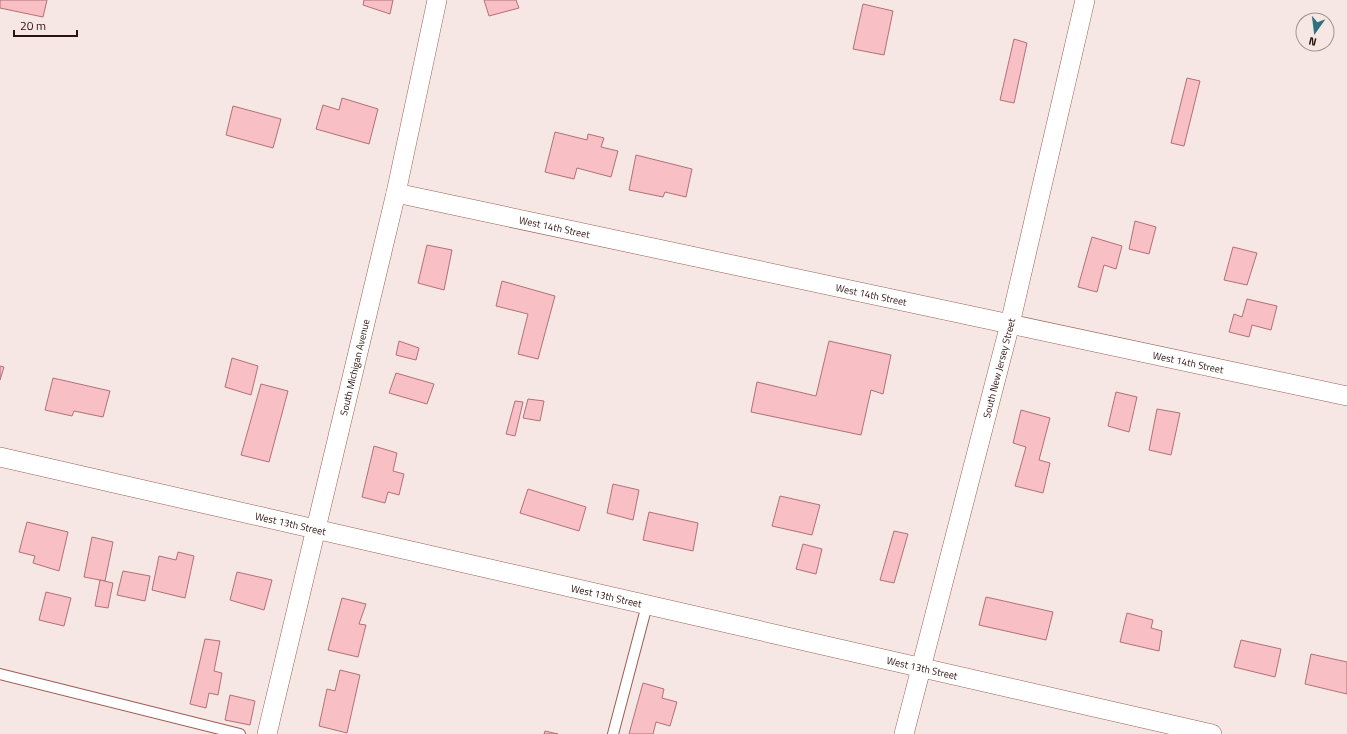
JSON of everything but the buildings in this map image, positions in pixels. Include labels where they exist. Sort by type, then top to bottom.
[{"type":"street","name":"South Michigan Avenue","points":[[267,734],[396,193],[437,0]]},
{"type":"street","name":"South New Jersey Street","points":[[904,734],[920,667],[1010,324],[1085,0]]},
{"type":"street","name":"West 14th Street","points":[[396,193],[1347,396]]},
{"type":"street","name":"West 13th Street","points":[[0,457],[1212,734]]},
{"type":"lane","points":[[613,734],[647,605]]},
{"type":"lane","points":[[0,674],[240,734]]}]
